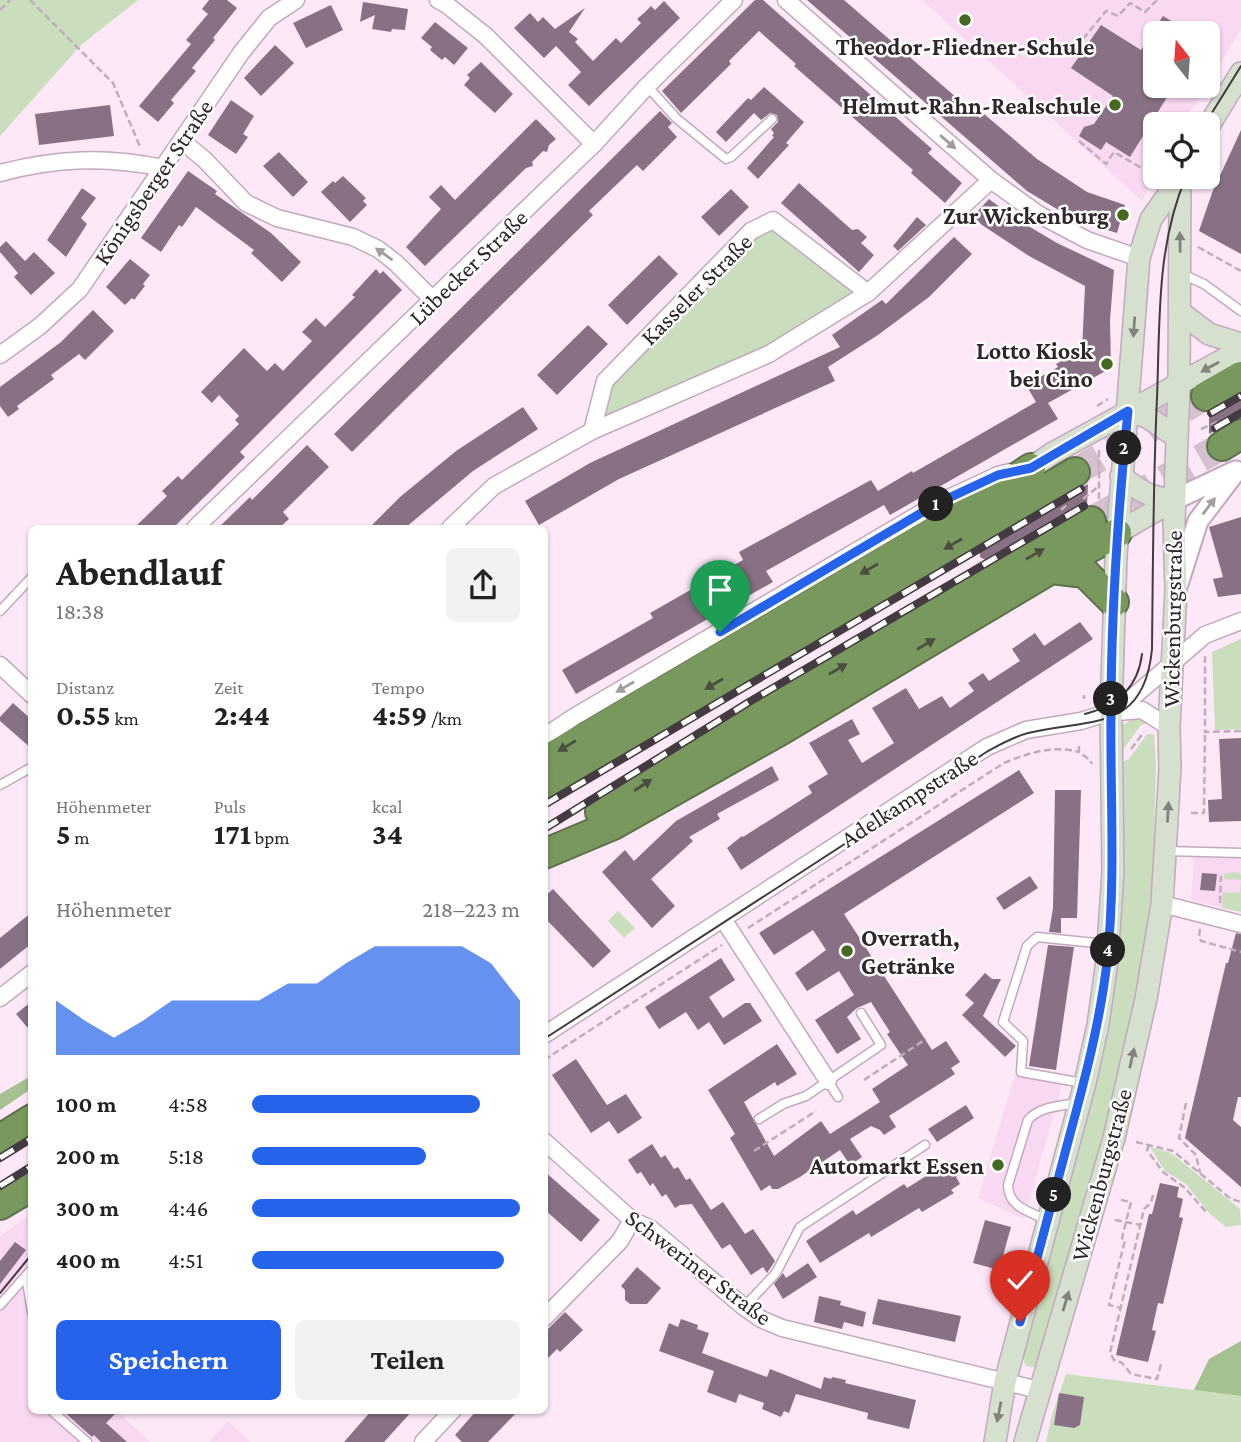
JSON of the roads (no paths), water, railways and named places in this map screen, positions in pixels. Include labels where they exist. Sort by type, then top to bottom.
[{"type":"highway","points":[[1217,425],[1241,376]]},
{"type":"highway","points":[[548,759],[945,525],[1031,468]]},
{"type":"highway","points":[[548,782],[1077,483]]},
{"type":"highway","points":[[548,845],[1084,506]]},
{"type":"highway","points":[[548,853],[613,825],[783,729],[1051,569],[1117,533]]},
{"type":"highway","points":[[1051,569],[1085,573],[1114,602]]},
{"type":"highway","points":[[0,1139],[28,1122]]},
{"type":"highway","points":[[0,1205],[28,1188]]},
{"type":"main road","points":[[1217,112],[1241,73]]},
{"type":"main road","name":"Wickenburgstraße","points":[[995,1442],[1005,1382],[1098,1026],[1113,872],[1111,712],[1117,533],[1139,258],[1152,219],[1172,189]]},
{"type":"main road","name":"Wickenburgstraße","points":[[1025,1442],[1114,1138],[1146,999],[1161,904],[1170,768],[1171,667],[1176,591],[1174,500],[1180,384],[1180,189]]},
{"type":"main road","points":[[1180,312],[1209,334],[1241,347]]},
{"type":"main road","points":[[1031,468],[1241,347]]},
{"type":"main road","points":[[1128,411],[1147,417],[1177,437]]},
{"type":"main road","points":[[1121,476],[1146,495],[1174,500]]},
{"type":"main road","name":"Wickenburgstraße","points":[[1117,533],[1174,500]]},
{"type":"street","name":"Königsberger Straße","points":[[0,355],[40,327],[80,289],[248,44],[269,18],[296,0]]},
{"type":"street","points":[[438,0],[486,36],[594,144]]},
{"type":"street","name":"Lübecker Straße","points":[[198,525],[434,301],[594,144],[647,86],[734,0]]},
{"type":"street","points":[[786,0],[991,180],[1038,214],[1087,240],[1139,258]]},
{"type":"street","points":[[181,141],[205,160],[246,203],[277,218],[354,237],[378,249],[434,301]]},
{"type":"street","points":[[0,173],[29,165],[79,160],[120,160],[163,168]]},
{"type":"street","points":[[453,525],[494,486],[592,431],[769,354],[868,293],[991,180]]},
{"type":"street","name":"Kasseler Straße","points":[[592,431],[605,381],[751,231],[773,220],[868,293]]},
{"type":"street","points":[[548,735],[938,503],[998,475],[1031,468]]},
{"type":"street","points":[[1174,500],[1238,470]]},
{"type":"street","points":[[1176,591],[1198,522],[1238,470]]},
{"type":"street","name":"Adelkampstraße","points":[[548,1032],[987,747],[1027,730],[1081,721],[1126,705],[1205,635],[1241,621]]},
{"type":"street","points":[[0,665],[28,688]]},
{"type":"street","name":"Adelkampstraße","points":[[1111,712],[1142,710],[1169,727]]},
{"type":"street","points":[[1161,904],[1241,924]]},
{"type":"street","points":[[723,919],[828,1081]]},
{"type":"street","points":[[0,998],[28,976]]},
{"type":"street","name":"Schweriner Straße","points":[[548,1145],[632,1220],[651,1228],[761,1319],[782,1328],[1040,1390]]},
{"type":"street","points":[[548,1314],[620,1241],[632,1220]]},
{"type":"street","points":[[423,1442],[449,1414]]},
{"type":"lane","points":[[647,86],[676,118],[726,159],[772,119]]},
{"type":"lane","points":[[1180,273],[1204,284],[1241,311]]},
{"type":"lane","points":[[0,611],[28,581]]},
{"type":"lane","points":[[0,785],[28,769]]},
{"type":"lane","points":[[1166,851],[1241,853]]},
{"type":"lane","points":[[1081,1093],[1021,1073],[1023,1041],[1003,1022],[1027,946],[1037,937],[1108,944]]},
{"type":"lane","points":[[759,1119],[783,1104],[806,1096],[881,1045],[861,1013]]},
{"type":"lane","points":[[828,1081],[838,1097]]},
{"type":"lane","points":[[1048,1220],[1018,1206],[1009,1196],[1008,1185],[1028,1120],[1044,1109],[1081,1093]]},
{"type":"lane","points":[[744,1307],[776,1273],[800,1227],[925,1145]]},
{"type":"lane","points":[[0,1305],[28,1273]]},
{"type":"lane","points":[[56,1414],[87,1442]]},
{"type":"tunnel","points":[[1075,472],[1206,396]]},
{"type":"tunnel","points":[[1091,521],[1222,446]]},
{"type":"tram line","points":[[1212,112],[1241,66]]},
{"type":"tram line","points":[[548,1036],[988,751],[1028,733],[1110,717],[1126,709],[1138,695],[1147,676],[1152,649],[1161,286],[1169,230],[1181,189]]},
{"type":"tram line","points":[[1085,714],[1107,706],[1124,694],[1136,677],[1142,654]]},
{"type":"tram line","points":[[0,1293],[28,1259]]},
{"type":"railway","points":[[1211,413],[1241,396]]},
{"type":"railway","points":[[1215,428],[1241,413]]},
{"type":"railway","points":[[548,803],[1081,489]]},
{"type":"railway","points":[[548,827],[749,702],[1084,506]]},
{"type":"railway","points":[[0,1158],[28,1140]]},
{"type":"railway","points":[[0,1186],[28,1168]]},
{"type":"place","name":"Theodor-Fliedner-Schule","points":[[965,20]]},
{"type":"place","name":"Helmut-Rahn-Realschule","points":[[1115,105]]},
{"type":"place","name":"Zur Wickenburg","points":[[1123,215]]},
{"type":"place","name":"Lotto Kiosk bei Cino","points":[[1107,364]]},
{"type":"place","name":"Overrath, Getränke","points":[[847,951]]},
{"type":"place","name":"Automarkt Essen","points":[[998,1165]]}]
